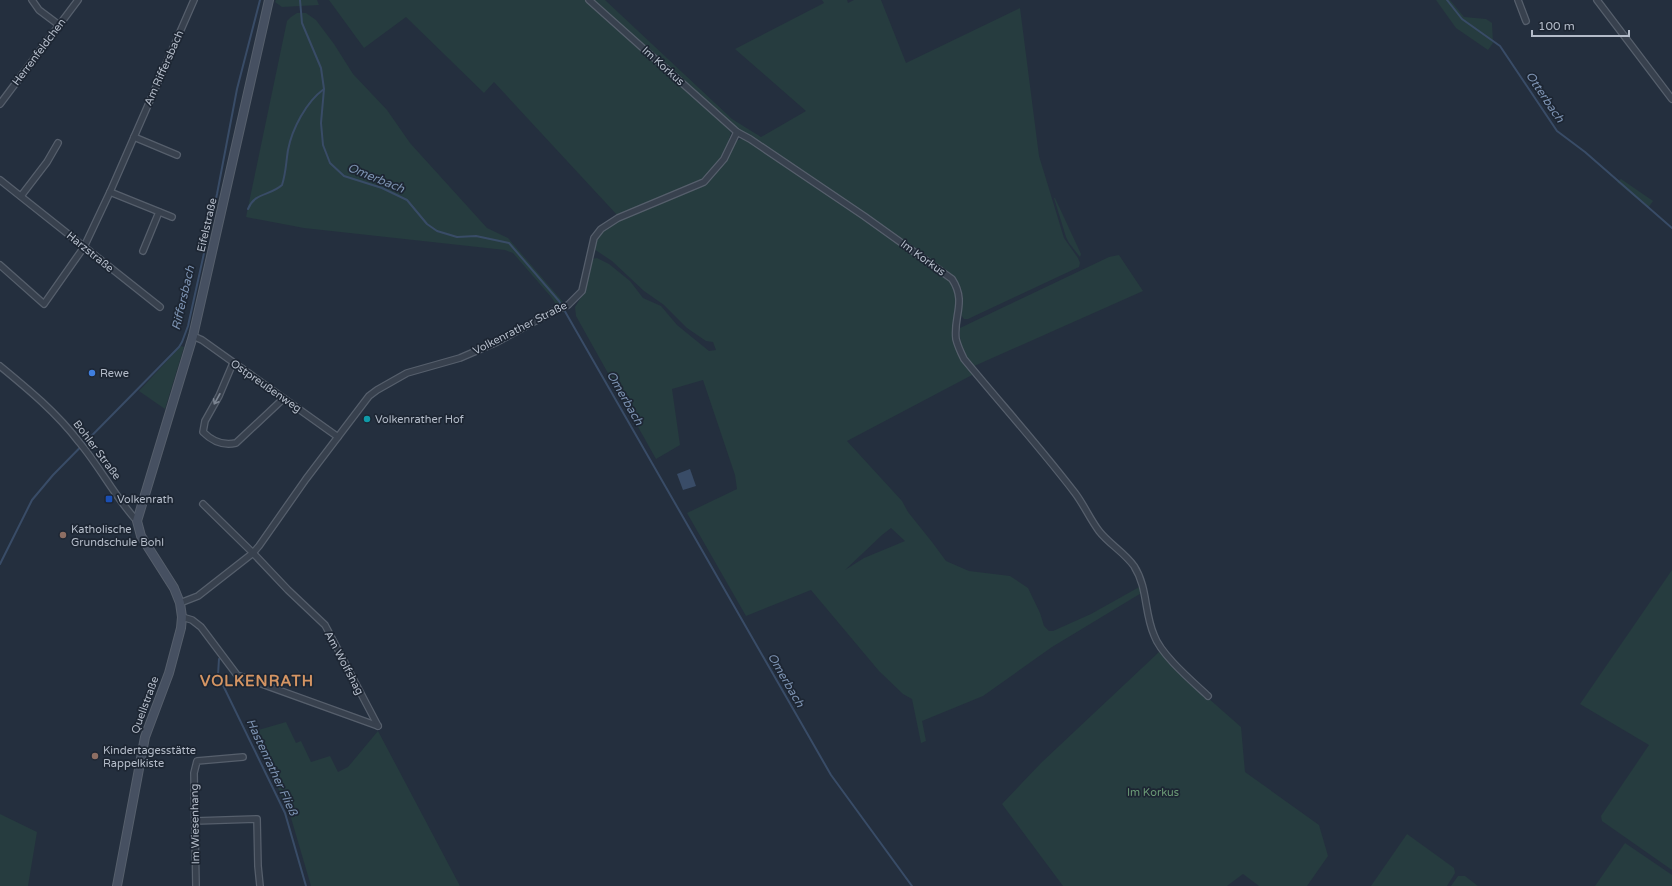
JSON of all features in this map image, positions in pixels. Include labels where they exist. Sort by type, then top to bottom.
[{"type":"main road","name":"Eifelstraße","points":[[137,521],[193,336],[269,0]]},
{"type":"main road","name":"Bohler Straße","points":[[137,521],[141,536],[166,574],[180,603]]},
{"type":"main road","name":"Quellstraße","points":[[117,886],[145,737],[169,673],[181,628],[182,617],[180,603]]},
{"type":"street","points":[[32,0],[39,10],[59,25]]},
{"type":"street","name":"Herrenfeldchen","points":[[0,104],[78,0]]},
{"type":"street","name":"Am Riffersbach","points":[[0,265],[44,304],[84,247],[110,192],[194,0]]},
{"type":"street","name":"Im Korkus","points":[[589,0],[736,132],[750,139],[864,216],[952,279],[957,287],[959,296],[956,339],[964,360],[1039,448],[1074,493],[1100,532],[1134,566],[1145,590],[1151,627],[1158,644],[1208,696]]},
{"type":"street","points":[[1518,0],[1526,21]]},
{"type":"street","points":[[1597,0],[1672,99]]},
{"type":"street","name":"Volkenrather Straße","points":[[180,603],[198,596],[254,553],[369,396],[407,373],[460,358],[497,342],[563,308],[582,291],[594,238],[601,229],[624,215],[704,182],[724,158],[736,132]]},
{"type":"street","points":[[134,137],[177,155]]},
{"type":"street","points":[[21,196],[47,162],[58,143]]},
{"type":"street","name":"Harzstraße","points":[[0,180],[160,307]]},
{"type":"street","points":[[110,192],[172,218]]},
{"type":"street","points":[[143,251],[159,212]]},
{"type":"street","name":"Ostpreußenweg","points":[[193,336],[202,340],[338,437]]},
{"type":"street","points":[[233,363],[219,396],[204,420],[203,432],[209,438],[224,444],[236,443],[283,399]]},
{"type":"street","name":"Bohler Straße","points":[[0,366],[69,429],[81,443],[119,499],[137,521]]},
{"type":"street","points":[[203,504],[254,553]]},
{"type":"street","name":"Am Wolfshag","points":[[182,617],[192,620],[201,627],[236,675],[378,726],[324,625],[288,590],[254,553]]},
{"type":"street","name":"Im Wiesenhang","points":[[196,886],[194,773],[197,761],[243,757]]},
{"type":"street","points":[[195,821],[256,819],[260,886]]},
{"type":"green space","points":[[276,0],[317,0],[319,5],[282,7],[275,2]]},
{"type":"green space","points":[[329,0],[585,0],[595,7],[727,126],[731,133],[723,158],[700,182],[618,216],[494,82],[484,93],[406,17],[364,48]]},
{"type":"green space","points":[[594,0],[605,0],[732,119],[761,137],[806,111],[735,49],[824,3],[822,0],[847,0],[848,3],[854,0],[881,0],[906,63],[1020,8],[1039,156],[1064,238],[1078,258],[1080,263],[1079,267],[968,319],[964,319],[961,315],[963,299],[962,290],[954,277],[757,140],[738,129]]},
{"type":"green space","points":[[1436,0],[1450,0],[1464,17],[1486,19],[1492,23],[1493,43],[1488,50],[1456,28]]},
{"type":"green space","points":[[297,13],[306,13],[316,20],[334,44],[353,74],[387,110],[410,143],[487,228],[508,238],[563,302],[563,305],[552,309],[555,303],[552,298],[513,253],[505,250],[304,228],[246,217],[287,21]]},
{"type":"green space","points":[[743,138],[864,218],[940,273],[950,281],[955,289],[957,296],[954,339],[974,374],[847,441],[902,501],[908,512],[946,561],[969,571],[1010,576],[1028,588],[1040,613],[1044,626],[1049,631],[1053,631],[1091,614],[1141,586],[1143,592],[1052,647],[983,696],[922,721],[926,741],[921,743],[912,699],[903,694],[879,671],[811,590],[746,616],[687,513],[737,489],[735,475],[703,380],[672,389],[680,445],[656,459],[576,316],[575,307],[585,291],[592,259],[597,258],[609,264],[630,281],[643,298],[661,306],[677,325],[709,351],[716,350],[713,342],[706,341],[687,328],[664,305],[644,291],[612,261],[594,249],[596,239],[603,230],[620,220],[706,183],[727,159],[736,141]],"holes":[[[891,528],[905,541],[864,558],[845,570]]]},
{"type":"green space","points":[[1621,179],[1653,201],[1648,208],[1617,182]]},
{"type":"green space","points":[[1054,198],[1081,254],[1080,257],[1066,237]]},
{"type":"green space","points":[[1119,255],[1143,291],[972,367],[962,348],[960,328],[1109,257]]},
{"type":"green space","points":[[181,346],[184,347],[165,409],[139,391]]},
{"type":"green space","points":[[1672,570],[1672,870],[1602,821],[1601,816],[1649,745],[1580,704]]},
{"type":"green space","name":"Im Korkus","points":[[1159,652],[1163,652],[1208,698],[1241,727],[1245,772],[1319,825],[1328,856],[1307,886],[1259,886],[1243,874],[1227,886],[1063,886],[1002,804],[1041,763]]},
{"type":"green space","points":[[286,722],[296,743],[301,741],[311,762],[330,756],[338,772],[348,767],[378,731],[460,886],[311,886],[289,811],[251,732]]},
{"type":"green space","points":[[0,814],[37,832],[28,886],[0,886]]},
{"type":"green space","points":[[1407,834],[1454,868],[1455,873],[1447,886],[1371,886]]},
{"type":"green space","points":[[1625,843],[1672,875],[1672,886],[1595,886]]},
{"type":"green space","points":[[1458,876],[1465,876],[1478,886],[1451,886]]},
{"type":"water","points":[[690,469],[696,486],[683,490],[677,474]]},
{"type":"waterway","name":"Riffersbach","points":[[0,564],[32,500],[53,475],[179,347],[182,342],[188,326],[217,194],[237,89],[260,0]]},
{"type":"waterway","name":"Omerbach","points":[[300,0],[302,23],[321,68],[324,89],[321,123],[323,145],[330,163],[344,176],[382,188],[407,200],[427,224],[437,231],[457,237],[476,236],[509,243],[559,301],[831,775],[912,886]]},
{"type":"waterway","name":"Otterbach","points":[[1447,0],[1462,19],[1500,46],[1557,131],[1585,152],[1672,228]]},
{"type":"waterway","points":[[248,209],[259,197],[282,185],[288,150],[296,125],[311,101],[324,89]]},
{"type":"waterway","name":"Hastenrather Fließ","points":[[219,659],[218,675],[285,813],[306,886]]},
{"type":"place","name":"Rewe","points":[[92,373]]},
{"type":"place","name":"Volkenrather Hof","points":[[367,419]]},
{"type":"place","name":"Volkenrath","points":[[109,499]]},
{"type":"place","name":"Katholische Grundschule Bohl","points":[[63,535]]},
{"type":"place","name":"Kindertagesstätte Rappelkiste","points":[[95,756]]},
{"type":"district","name":"VOLKENRATH","points":[[257,681]]}]
